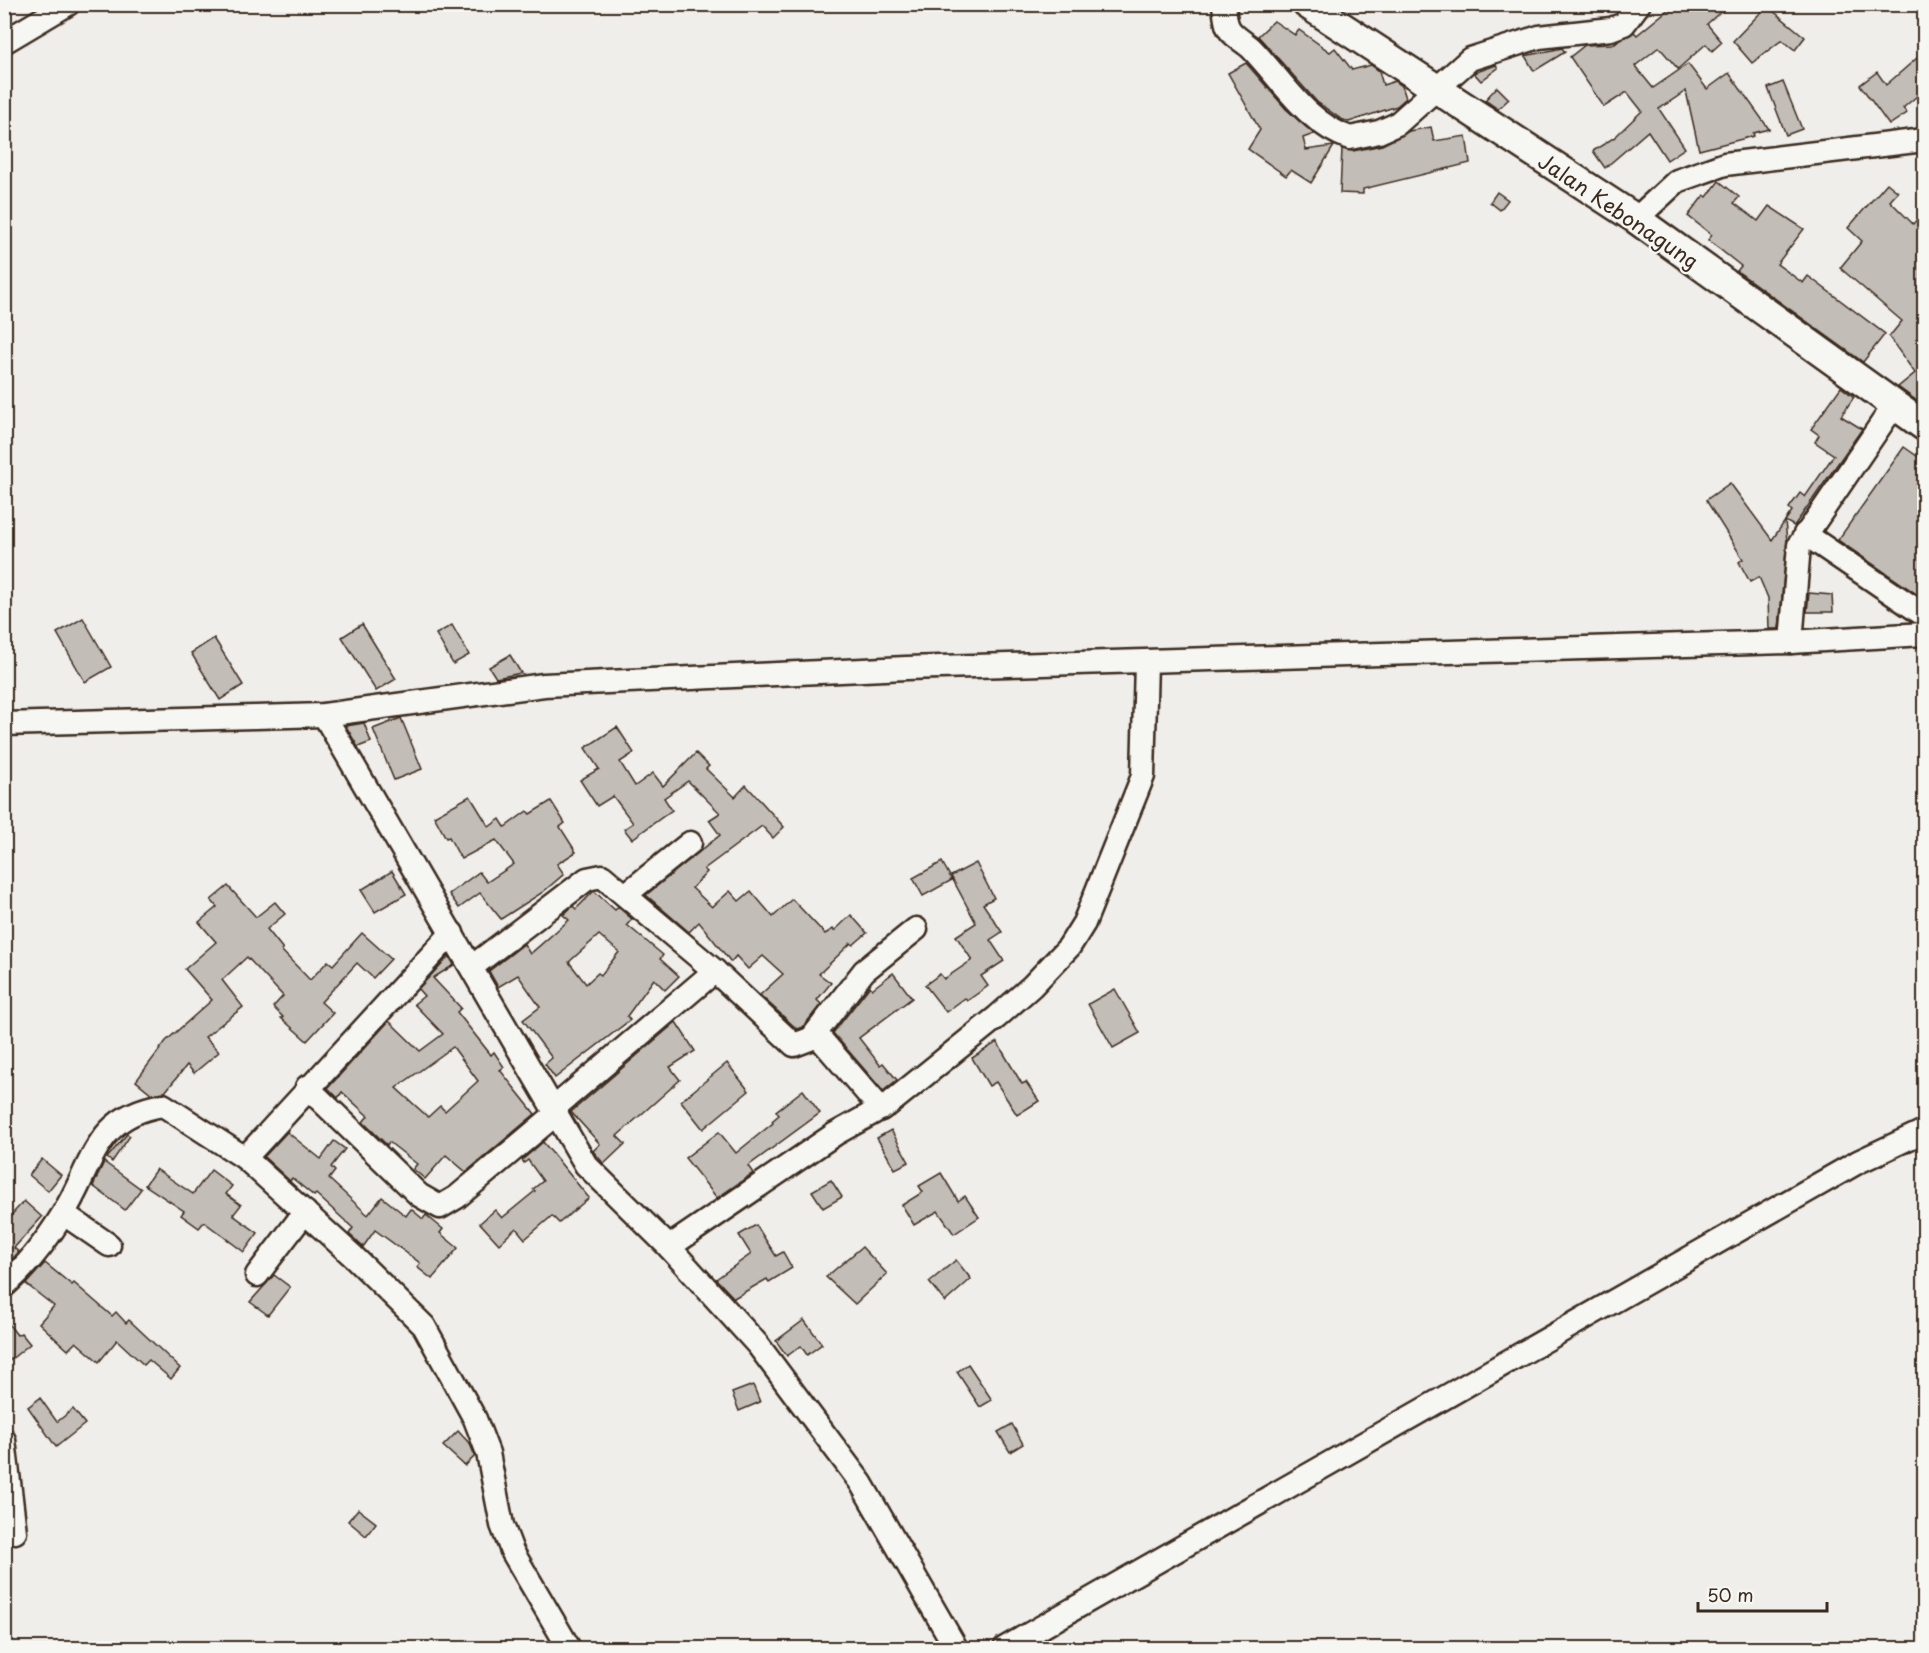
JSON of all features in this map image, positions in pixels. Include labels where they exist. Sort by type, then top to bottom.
[{"type":"main road","name":"Jalan Kebonagung","points":[[1307,4],[1636,219],[1924,426]]},
{"type":"street","points":[[4,42],[68,4]]},
{"type":"street","points":[[1224,4],[1228,27],[1250,47],[1297,101],[1341,135],[1361,137],[1389,129],[1406,118],[1436,88],[1478,55],[1539,37],[1611,29],[1624,24],[1639,4]]},
{"type":"street","points":[[1636,219],[1677,181],[1725,164],[1924,140]]},
{"type":"street","points":[[1791,642],[1799,545],[1895,404]]},
{"type":"street","points":[[1805,534],[1924,615]]},
{"type":"street","points":[[4,724],[324,715],[544,685],[906,668],[1791,642],[1924,634]]},
{"type":"street","points":[[669,1247],[835,1134],[881,1109],[1032,986],[1069,947],[1084,923],[1143,776],[1146,662]]},
{"type":"street","points":[[324,715],[473,966],[586,1165],[669,1247],[758,1345],[861,1483],[956,1648]]},
{"type":"street","points":[[625,896],[690,843]]},
{"type":"street","points":[[473,966],[587,879],[602,876],[715,971],[794,1045],[814,1035],[864,971],[916,929]]},
{"type":"street","points":[[245,1158],[307,1087],[453,933]]},
{"type":"street","points":[[307,1087],[419,1196],[440,1207],[457,1197],[715,971]]},
{"type":"street","points":[[814,1035],[881,1109]]},
{"type":"street","points":[[4,1286],[24,1266],[64,1214],[101,1140],[123,1117],[144,1108],[163,1104],[245,1158],[354,1257],[424,1326],[476,1419],[488,1453],[510,1548],[569,1648]]},
{"type":"street","points":[[1005,1648],[1828,1178],[1924,1131]]},
{"type":"street","points":[[257,1275],[305,1212]]},
{"type":"street","points":[[64,1214],[109,1245]]},
{"type":"street","points":[[4,1440],[15,1532]]},
{"type":"building","points":[[1675,4],[1729,4],[1707,24],[1722,42],[1712,51],[1706,44],[1678,69],[1659,47],[1635,66],[1653,88],[1688,64],[1707,89],[1729,73],[1769,129],[1753,133],[1754,136],[1699,150],[1686,91],[1659,109],[1685,148],[1667,160],[1648,131],[1605,168],[1593,151],[1615,137],[1642,111],[1627,92],[1604,107],[1570,57],[1585,45],[1613,44],[1634,32],[1637,35]]},
{"type":"building","points":[[1767,6],[1805,37],[1795,50],[1782,40],[1752,63],[1733,41]]},
{"type":"building","points":[[1274,21],[1295,35],[1299,30],[1330,52],[1335,48],[1352,70],[1371,65],[1379,71],[1383,85],[1395,81],[1402,86],[1406,98],[1397,106],[1349,122],[1341,119],[1317,102],[1258,36]]},
{"type":"building","points":[[1562,48],[1565,52],[1534,71],[1525,56]]},
{"type":"building","points":[[1924,52],[1924,90],[1903,108],[1907,113],[1889,125],[1860,85],[1877,72],[1886,85]]},
{"type":"building","points":[[1246,63],[1286,109],[1314,134],[1303,138],[1306,150],[1334,146],[1311,183],[1291,170],[1286,176],[1248,149],[1260,130],[1228,73]]},
{"type":"building","points":[[1496,65],[1498,68],[1481,81],[1474,73]]},
{"type":"building","points":[[1783,82],[1802,129],[1786,135],[1768,88]]},
{"type":"building","points":[[1497,87],[1509,99],[1498,109],[1485,100]]},
{"type":"building","points":[[1431,127],[1434,141],[1466,136],[1470,163],[1363,189],[1363,194],[1340,193],[1342,149],[1353,151],[1382,145],[1409,131]]},
{"type":"building","points":[[1719,181],[1739,197],[1734,203],[1758,221],[1769,206],[1804,229],[1777,264],[1803,283],[1808,276],[1885,334],[1863,362],[1737,271],[1741,266],[1708,240],[1712,235],[1688,216],[1704,195],[1707,197]]},
{"type":"building","points":[[1887,183],[1898,192],[1890,201],[1913,224],[1924,211],[1924,406],[1898,387],[1915,373],[1889,337],[1902,321],[1840,268],[1862,241],[1848,228]]},
{"type":"building","points":[[1497,192],[1508,200],[1500,210],[1490,202]]},
{"type":"building","points":[[1841,387],[1854,397],[1841,416],[1862,429],[1794,526],[1785,521],[1792,511],[1789,508],[1800,493],[1805,497],[1834,455],[1815,442],[1819,435],[1811,429]]},
{"type":"building","points":[[1904,447],[1924,461],[1924,599],[1838,540]]},
{"type":"building","points":[[1730,483],[1772,540],[1785,521],[1787,541],[1779,629],[1769,629],[1768,598],[1759,577],[1750,582],[1739,562],[1743,559],[1706,500]]},
{"type":"building","points":[[1809,593],[1832,595],[1833,612],[1807,612]]},
{"type":"building","points":[[83,618],[111,667],[85,682],[57,633]]},
{"type":"building","points":[[362,624],[396,679],[376,691],[342,637]]},
{"type":"building","points":[[452,625],[469,655],[453,664],[436,634]]},
{"type":"building","points":[[214,638],[243,685],[220,700],[191,653]]},
{"type":"building","points":[[510,655],[521,673],[496,678],[489,667]]},
{"type":"building","points":[[401,718],[422,769],[394,780],[373,729]]},
{"type":"building","points":[[364,723],[371,742],[358,747],[346,726]]},
{"type":"building","points":[[617,727],[634,753],[620,762],[635,786],[653,773],[663,786],[696,753],[709,766],[706,769],[735,797],[746,785],[784,827],[773,838],[762,826],[704,869],[707,872],[692,888],[712,907],[730,891],[739,901],[751,891],[773,917],[792,899],[825,934],[833,929],[834,931],[851,915],[867,933],[853,945],[851,943],[819,974],[831,983],[817,1000],[821,1004],[803,1027],[797,1029],[760,995],[783,974],[763,956],[748,969],[736,956],[731,962],[699,922],[689,932],[646,895],[720,835],[709,820],[720,813],[688,781],[664,798],[672,810],[632,839],[624,829],[633,823],[613,796],[597,806],[580,780],[599,769],[585,748]]},
{"type":"building","points":[[470,796],[489,827],[500,819],[505,827],[527,811],[530,814],[551,801],[565,823],[560,827],[576,852],[557,864],[564,874],[543,892],[501,919],[480,893],[459,908],[449,894],[479,872],[487,882],[514,864],[496,840],[461,859],[449,837],[446,838],[434,816]]},
{"type":"building","points":[[942,862],[952,880],[923,896],[913,878]]},
{"type":"building","points":[[976,863],[994,898],[983,904],[1002,932],[990,940],[1004,961],[981,976],[988,986],[967,1001],[965,998],[946,1012],[925,985],[940,974],[944,979],[972,960],[956,936],[976,923],[951,876]]},
{"type":"building","points":[[392,871],[406,894],[375,912],[361,890]]},
{"type":"building","points":[[228,886],[256,917],[275,902],[285,914],[267,929],[283,949],[281,950],[310,980],[328,961],[333,965],[362,933],[391,959],[373,978],[357,963],[321,1002],[333,1013],[307,1041],[281,1018],[283,1017],[273,1007],[283,996],[247,957],[222,980],[243,1007],[205,1037],[219,1052],[194,1073],[187,1065],[165,1092],[152,1094],[136,1081],[166,1041],[212,1000],[185,969],[216,942],[199,922],[217,907],[211,900]]},
{"type":"building","points":[[594,891],[615,910],[618,907],[632,919],[627,925],[663,955],[660,959],[679,976],[665,990],[654,979],[627,1016],[630,1020],[555,1078],[545,1064],[552,1058],[523,1020],[540,1007],[518,975],[498,987],[489,971],[524,944],[530,954],[569,920],[563,915],[573,906],[576,909]],"holes":[[[599,935],[619,952],[601,975],[598,973],[586,984],[569,962]]]},
{"type":"building","points":[[449,956],[454,965],[433,978],[461,1008],[457,1012],[491,1055],[494,1052],[504,1067],[500,1070],[535,1114],[466,1172],[446,1155],[425,1179],[413,1169],[417,1164],[389,1142],[387,1145],[363,1122],[368,1116],[342,1092],[338,1098],[328,1088],[389,1021],[420,1051],[443,1034],[414,1004],[424,996],[418,989]],"holes":[[[453,1047],[478,1081],[445,1111],[440,1106],[428,1117],[396,1088]]]},
{"type":"building","points":[[893,973],[912,998],[859,1038],[880,1065],[883,1063],[897,1080],[883,1091],[833,1033],[870,986],[872,989]]},
{"type":"building","points":[[1115,989],[1140,1033],[1113,1048],[1088,1004]]},
{"type":"building","points":[[676,1022],[695,1051],[670,1067],[680,1080],[617,1136],[625,1144],[604,1164],[593,1151],[600,1144],[571,1112]]},
{"type":"building","points":[[997,1042],[1022,1084],[1026,1082],[1039,1101],[1017,1115],[996,1082],[989,1086],[972,1058]]},
{"type":"building","points":[[727,1063],[749,1091],[703,1129],[681,1101]]},
{"type":"building","points":[[803,1090],[820,1113],[748,1166],[753,1173],[717,1198],[685,1158],[719,1132],[736,1153],[773,1123],[772,1121],[779,1115],[776,1111]]},
{"type":"building","points":[[891,1130],[909,1162],[895,1169],[877,1138]]},
{"type":"building","points":[[287,1132],[321,1159],[334,1141],[345,1149],[331,1167],[335,1171],[329,1179],[368,1215],[382,1197],[406,1216],[411,1209],[423,1219],[426,1215],[443,1229],[440,1233],[458,1248],[432,1279],[417,1267],[420,1263],[375,1230],[363,1247],[349,1234],[353,1228],[316,1194],[314,1196],[292,1178],[290,1181],[264,1157]]},
{"type":"building","points":[[127,1134],[130,1136],[112,1162],[107,1158]]},
{"type":"building","points":[[543,1142],[589,1198],[559,1223],[552,1216],[525,1239],[516,1228],[499,1244],[480,1223],[495,1210],[502,1218],[535,1191],[533,1189],[543,1181],[528,1160],[524,1163],[522,1160]]},
{"type":"building","points":[[42,1159],[61,1175],[48,1191],[29,1175]]},
{"type":"building","points":[[104,1162],[141,1189],[125,1210],[93,1186]]},
{"type":"building","points":[[156,1169],[193,1194],[211,1170],[232,1186],[226,1194],[241,1205],[233,1215],[258,1233],[244,1252],[204,1222],[199,1228],[181,1215],[184,1211],[145,1185]]},
{"type":"building","points":[[941,1173],[958,1201],[965,1196],[979,1217],[954,1234],[938,1211],[914,1225],[902,1205],[923,1192],[919,1186]]},
{"type":"building","points":[[831,1180],[842,1197],[823,1208],[812,1191]]},
{"type":"building","points":[[24,1201],[42,1217],[14,1248],[19,1252],[4,1267],[4,1223]]},
{"type":"building","points":[[756,1225],[776,1256],[783,1252],[792,1268],[769,1282],[767,1279],[734,1298],[716,1279],[751,1254],[739,1235]]},
{"type":"building","points":[[862,1247],[887,1274],[855,1304],[826,1277]]},
{"type":"building","points":[[956,1260],[971,1279],[945,1302],[929,1282]]},
{"type":"building","points":[[45,1263],[72,1285],[74,1283],[112,1316],[116,1312],[126,1323],[129,1320],[180,1368],[171,1379],[149,1360],[144,1365],[117,1340],[99,1362],[76,1342],[68,1350],[58,1341],[39,1323],[54,1306],[26,1284]]},
{"type":"building","points":[[274,1275],[290,1287],[268,1315],[250,1302]]},
{"type":"building","points":[[4,1318],[17,1335],[21,1333],[30,1344],[4,1365]]},
{"type":"building","points":[[804,1320],[822,1344],[807,1355],[801,1346],[787,1356],[776,1341]]},
{"type":"building","points":[[968,1364],[992,1400],[980,1407],[957,1372]]},
{"type":"building","points":[[753,1385],[760,1402],[739,1411],[732,1393]]},
{"type":"building","points":[[40,1398],[57,1422],[73,1409],[85,1424],[56,1447],[28,1407]]},
{"type":"building","points":[[1012,1424],[1023,1444],[1010,1452],[998,1432]]},
{"type":"building","points":[[458,1431],[470,1444],[475,1456],[465,1466],[443,1446]]},
{"type":"building","points":[[358,1509],[376,1523],[366,1536],[348,1521]]}]
